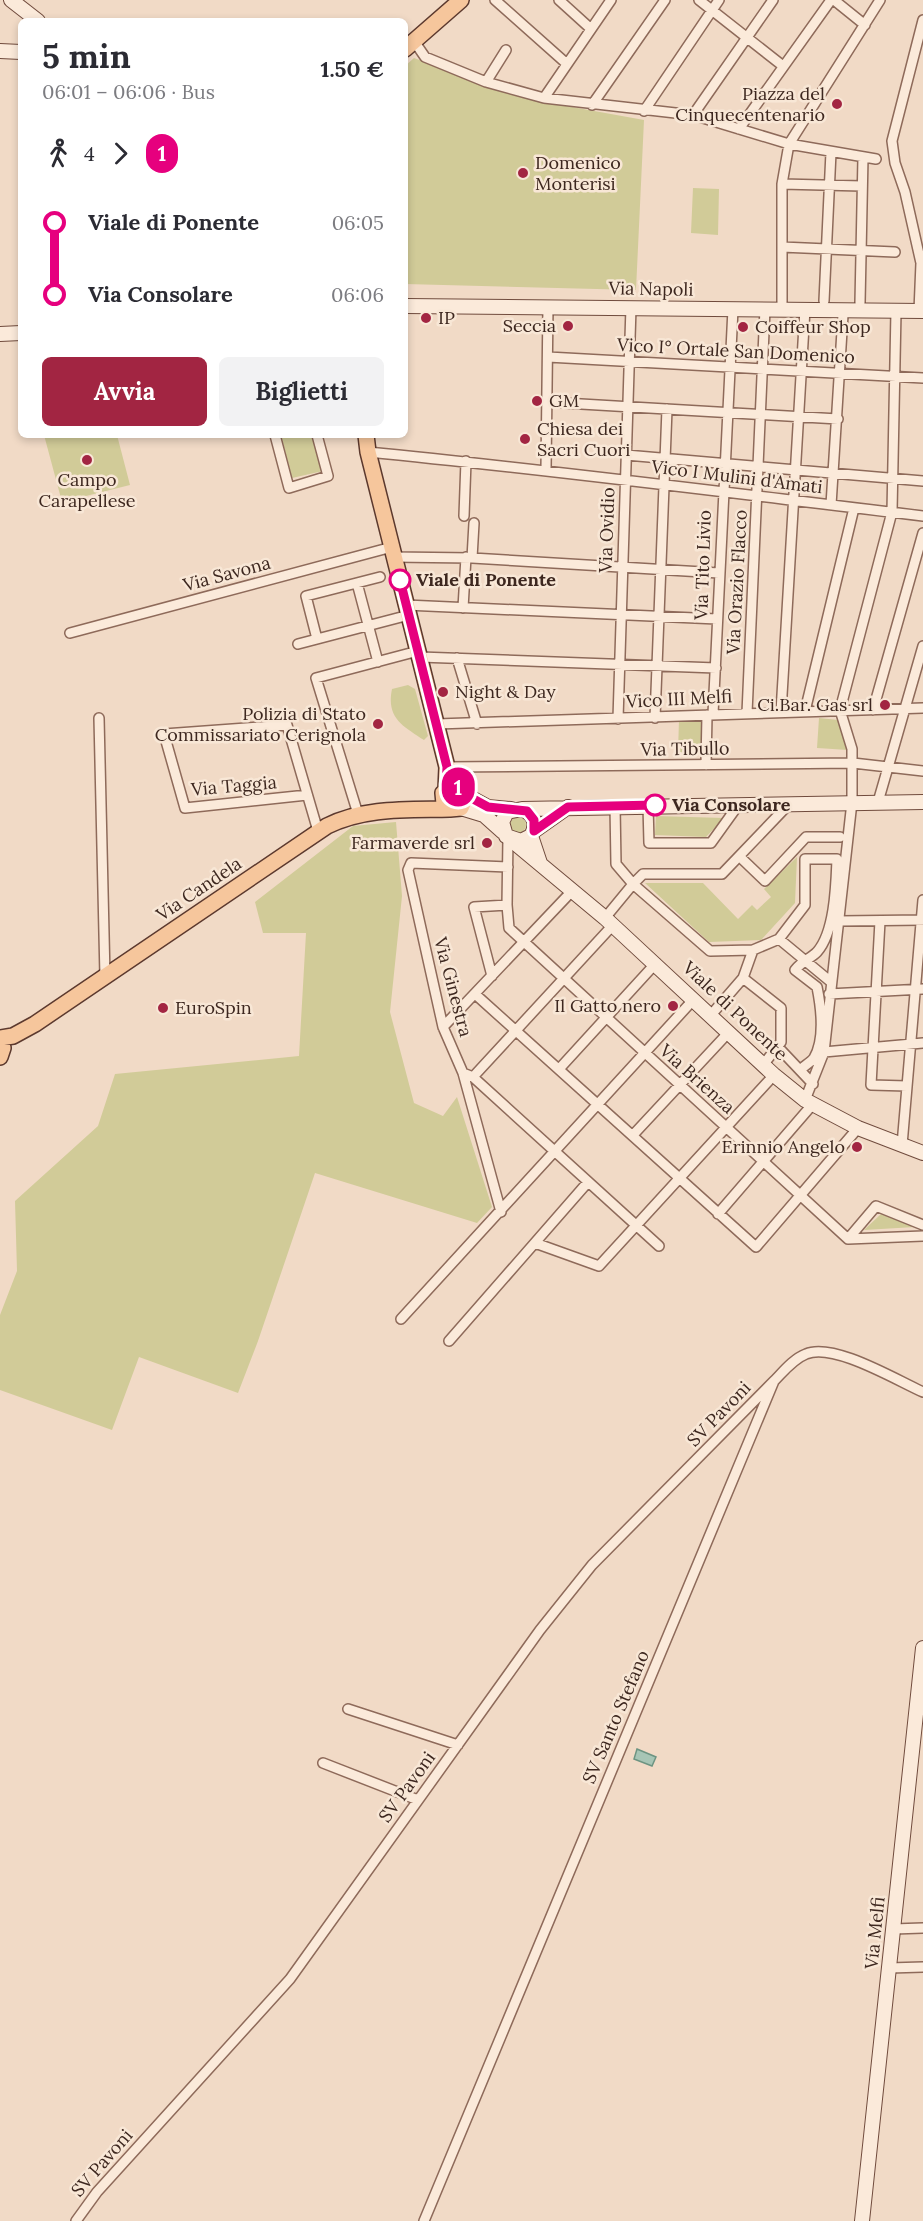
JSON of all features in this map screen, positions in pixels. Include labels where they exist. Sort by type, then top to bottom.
[{"type":"main road","points":[[11,0],[32,18]]},
{"type":"main road","points":[[410,45],[460,0]]},
{"type":"main road","points":[[0,51],[18,52]]},
{"type":"main road","name":"Via Napoli","points":[[408,306],[921,311]]},
{"type":"main road","points":[[0,334],[18,333]]},
{"type":"main road","points":[[361,438],[368,452]]},
{"type":"main road","points":[[366,438],[392,552],[437,723],[454,798],[488,807],[517,809],[923,802]]},
{"type":"main road","name":"Via Candela","points":[[3,1044],[318,831],[358,814],[419,809],[454,798]]},
{"type":"main road","name":"Viale di Ponente","points":[[454,798],[484,815],[528,855],[573,890],[656,963],[774,1076],[809,1103],[858,1128],[923,1153]]},
{"type":"main road","points":[[517,809],[502,822],[507,836],[521,841],[568,807]]},
{"type":"main road","points":[[517,809],[534,820],[532,833],[540,865]]},
{"type":"main road","name":"Via Melfi","points":[[862,2221],[923,1648]]},
{"type":"street","points":[[495,0],[567,64]]},
{"type":"street","points":[[559,0],[591,29]]},
{"type":"street","points":[[544,98],[611,0]]},
{"type":"street","points":[[592,105],[665,0]]},
{"type":"street","points":[[699,0],[783,66]]},
{"type":"street","points":[[644,111],[719,0]]},
{"type":"street","points":[[693,116],[773,0]]},
{"type":"street","points":[[739,129],[832,0],[865,25]]},
{"type":"street","points":[[782,309],[782,184],[789,144],[880,0]]},
{"type":"street","points":[[921,311],[921,253],[895,163],[892,141],[923,20]]},
{"type":"street","points":[[410,45],[425,57],[486,82],[544,98],[693,116],[789,144],[876,159]]},
{"type":"street","points":[[486,82],[506,50]]},
{"type":"street","points":[[824,302],[831,152]]},
{"type":"street","points":[[860,303],[863,157]]},
{"type":"street","points":[[782,184],[862,186]]},
{"type":"street","points":[[782,247],[895,252]]},
{"type":"street","points":[[546,469],[548,306]]},
{"type":"street","name":"Via Ovidio","points":[[618,718],[631,307]]},
{"type":"street","name":"Via Tito Livio","points":[[706,765],[716,668],[729,368],[734,309]]},
{"type":"street","name":"Via Orazio Flacco","points":[[747,712],[765,309]]},
{"type":"street","points":[[781,712],[805,309]]},
{"type":"street","points":[[800,1070],[814,1059],[819,1045],[820,1005],[817,987],[795,970],[802,960],[817,951],[833,917],[852,802],[853,763],[848,731],[840,710],[892,512],[896,310]]},
{"type":"street","points":[[831,505],[835,473],[843,315]]},
{"type":"street","name":"Vico I° Ortale San Domenico","points":[[548,357],[923,378]]},
{"type":"street","points":[[548,402],[838,419]]},
{"type":"street","points":[[655,718],[667,409]]},
{"type":"street","points":[[276,438],[289,488],[328,476],[318,438]]},
{"type":"street","name":"Vico I Mulini d'Amati","points":[[368,452],[546,469],[665,486],[923,516]]},
{"type":"street","points":[[626,455],[923,481]]},
{"type":"street","points":[[464,516],[466,461]]},
{"type":"street","points":[[805,711],[854,508]]},
{"type":"street","points":[[463,608],[474,523]]},
{"type":"street","points":[[873,710],[923,533]]},
{"type":"street","name":"Via Savona","points":[[70,633],[392,552],[623,565],[661,570],[719,573]]},
{"type":"street","points":[[317,639],[306,596],[380,577]]},
{"type":"street","points":[[357,583],[378,662]]},
{"type":"street","points":[[298,644],[369,627],[407,610],[463,608],[717,619]]},
{"type":"street","points":[[878,802],[923,646]]},
{"type":"street","points":[[358,814],[316,678],[419,654],[457,658],[716,668]]},
{"type":"street","points":[[457,658],[477,724]]},
{"type":"street","name":"Vico III Melfi","points":[[437,723],[477,724],[655,718],[747,712],[923,708]]},
{"type":"street","points":[[99,718],[105,977]]},
{"type":"street","name":"Via Taggia","points":[[307,795],[185,808],[164,734],[286,725],[318,831]]},
{"type":"street","name":"Via Tibullo","points":[[447,767],[853,763],[888,765],[923,771]]},
{"type":"street","points":[[473,1077],[563,979],[609,922],[633,884],[643,874],[722,874],[790,803]]},
{"type":"street","points":[[648,805],[649,843],[711,843],[739,804]]},
{"type":"street","points":[[615,806],[616,864],[633,884],[710,951],[753,950],[779,939],[804,905],[805,859],[837,859],[841,871],[840,921],[829,994],[824,1052],[809,1103],[764,1162],[718,1214]]},
{"type":"street","name":"Via Brienza","points":[[507,836],[509,928],[848,1239]]},
{"type":"street","points":[[740,857],[765,881],[806,837],[840,837]]},
{"type":"street","points":[[508,864],[528,855]]},
{"type":"street","name":"Via Ginestra","points":[[501,1212],[463,1073],[443,1028],[408,870],[411,863],[508,864]]},
{"type":"street","points":[[443,1028],[573,890]]},
{"type":"street","points":[[902,1145],[911,1044],[919,989],[923,900]]},
{"type":"street","points":[[492,976],[474,907],[507,905]]},
{"type":"street","points":[[840,921],[922,920]]},
{"type":"street","points":[[880,921],[871,1085],[907,1086]]},
{"type":"street","points":[[779,939],[831,982]]},
{"type":"street","points":[[711,1015],[743,978],[753,950]]},
{"type":"street","points":[[560,1068],[656,963]]},
{"type":"street","points":[[743,978],[781,1008],[781,1042],[763,1065]]},
{"type":"street","points":[[829,994],[919,989]]},
{"type":"street","points":[[475,994],[560,1068],[756,1247],[858,1128]]},
{"type":"street","points":[[401,1319],[694,999]]},
{"type":"street","points":[[633,1135],[729,1032]]},
{"type":"street","points":[[824,1052],[923,1043]]},
{"type":"street","points":[[777,1046],[813,1084]]},
{"type":"street","points":[[463,1073],[473,1077],[659,1246]]},
{"type":"street","points":[[535,1243],[598,1266],[774,1076]]},
{"type":"street","points":[[449,1341],[588,1182]]},
{"type":"street","points":[[848,1239],[876,1206],[923,1225]]},
{"type":"street","points":[[848,1239],[923,1236]]},
{"type":"street","name":"SV Santo Stefano","points":[[424,2221],[774,1381],[794,1361],[806,1354],[827,1350],[849,1357],[923,1392]]},
{"type":"street","name":"SV Pavoni","points":[[76,2221],[97,2192],[290,1979],[540,1630],[592,1565],[774,1381]]},
{"type":"street","points":[[348,1709],[458,1744]]},
{"type":"street","points":[[323,1763],[418,1800]]},
{"type":"street","points":[[893,1929],[923,1928]]},
{"type":"street","points":[[889,1968],[923,1967]]},
{"type":"shaded area","name":"Domenico Monterisi","points":[[414,58],[528,99],[644,120],[636,290],[408,284],[408,63]]},
{"type":"shaded area","points":[[693,188],[719,189],[718,235],[691,233]]},
{"type":"shaded area","name":"Campo Carapellese","points":[[45,438],[118,438],[130,485],[62,502]]},
{"type":"shaded area","points":[[282,438],[315,438],[323,471],[292,478]]},
{"type":"shaded area","points":[[408,685],[415,689],[428,736],[424,740],[403,725],[394,714],[392,689]]},
{"type":"shaded area","points":[[819,718],[838,720],[844,731],[848,750],[817,748]]},
{"type":"shaded area","points":[[679,720],[704,721],[704,753],[678,752]]},
{"type":"shaded area","points":[[656,816],[724,818],[706,837],[655,835]]},
{"type":"shaded area","points":[[518,817],[524,819],[526,825],[524,831],[518,833],[512,831],[510,825],[512,819]]},
{"type":"shaded area","points":[[396,822],[402,896],[390,1012],[414,1103],[443,1116],[457,1097],[492,1207],[477,1223],[315,1173],[238,1393],[139,1357],[112,1430],[0,1390],[0,1315],[17,1271],[15,1201],[98,1126],[115,1074],[299,1056],[306,933],[263,933],[255,902],[353,826]]},
{"type":"shaded area","points":[[797,857],[795,903],[761,940],[709,942],[645,883],[703,883],[738,919],[752,905],[757,910],[771,897],[764,889]]},
{"type":"shaded area","points":[[881,1214],[915,1227],[864,1230]]},
{"type":"shaded area","points":[[637,1749],[656,1757],[652,1766],[634,1759]]},
{"type":"bus line","name":"1","points":[[400,580],[447,767],[446,789],[452,786],[460,787],[466,795],[488,807],[522,808],[534,820],[534,831],[568,807],[655,805]]},
{"type":"place","name":"Piazza del Cinquecentenario","points":[[837,104]]},
{"type":"place","name":"Domenico Monterisi","points":[[523,173]]},
{"type":"place","name":"IP","points":[[426,318]]},
{"type":"place","name":"Seccia","points":[[568,326]]},
{"type":"place","name":"Coiffeur Shop","points":[[743,327]]},
{"type":"place","name":"GM","points":[[537,401]]},
{"type":"place","name":"Chiesa dei Sacri Cuori","points":[[525,439]]},
{"type":"place","name":"Campo Carapellese","points":[[87,460]]},
{"type":"place","name":"Viale di Ponente","points":[[400,580]]},
{"type":"place","name":"Night & Day","points":[[443,692]]},
{"type":"place","name":"Ci.Bar. Gas srl","points":[[885,705]]},
{"type":"place","name":"Polizia di Stato Commissariato Cerignola","points":[[378,724]]},
{"type":"place","name":"Via Consolare","points":[[655,805]]},
{"type":"place","name":"Farmaverde srl","points":[[487,843]]},
{"type":"place","name":"Il Gatto nero","points":[[673,1006]]},
{"type":"place","name":"EuroSpin","points":[[163,1008]]},
{"type":"place","name":"Erinnio Angelo","points":[[857,1147]]}]
